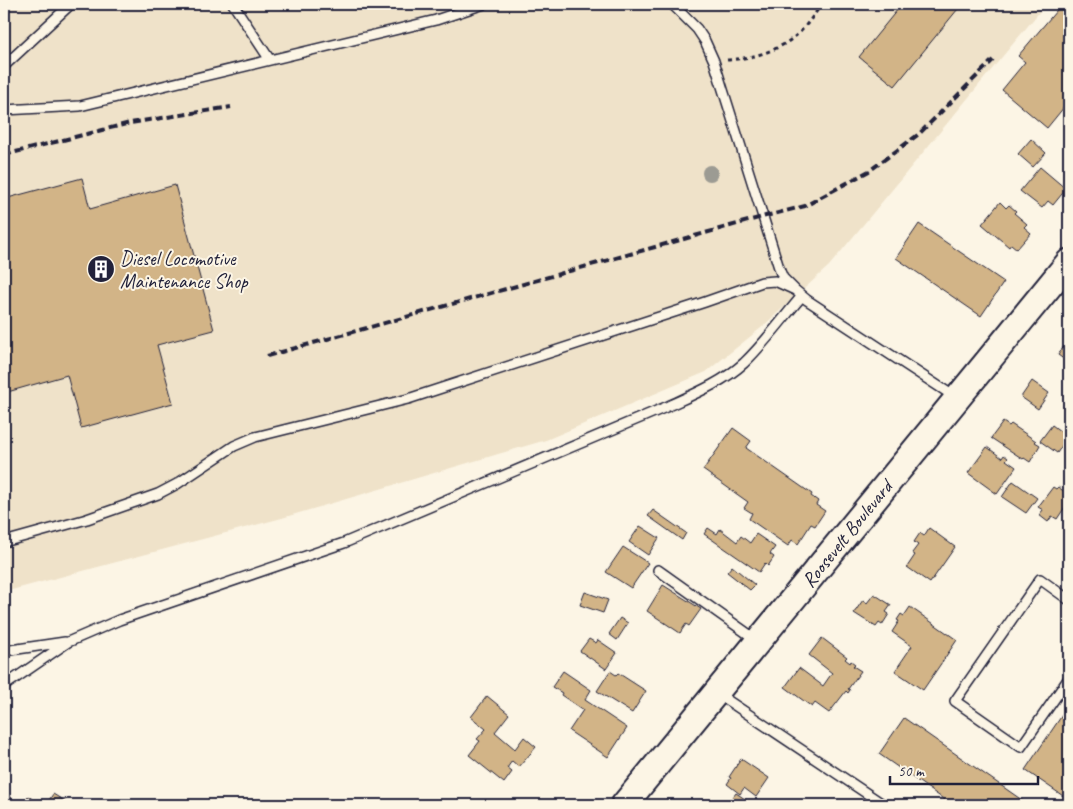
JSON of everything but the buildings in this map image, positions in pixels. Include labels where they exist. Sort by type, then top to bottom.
[{"type":"main road","name":"Roosevelt Boulevard","points":[[624,805],[1069,262]]},
{"type":"lane","points":[[4,66],[71,4]]},
{"type":"lane","points":[[233,4],[270,60]]},
{"type":"lane","points":[[4,110],[80,106],[436,20],[484,4]]},
{"type":"lane","points":[[672,4],[706,41],[780,271],[783,278],[798,293]]},
{"type":"lane","points":[[4,542],[87,519],[158,494],[177,484],[234,446],[255,437],[408,399],[696,306],[762,282],[776,281],[798,293],[957,399]]},
{"type":"lane","points":[[4,686],[68,642],[119,620],[344,543],[666,408],[723,378],[742,364],[798,293]]},
{"type":"lane","points":[[658,570],[759,641]]},
{"type":"lane","points":[[1069,600],[1040,579],[955,701],[1021,747],[1069,678]]},
{"type":"lane","points":[[4,651],[68,642]]},
{"type":"lane","points":[[716,693],[884,805]]},
{"type":"path","points":[[714,61],[748,58],[775,50],[800,32],[822,4]]},
{"type":"shaded area","points":[[4,4],[1046,4],[829,266],[761,328],[706,372],[546,440],[282,518],[4,592]]},
{"type":"railway","points":[[267,356],[805,206],[869,171],[919,134],[993,60]]},
{"type":"railway","points":[[4,155],[130,123],[231,107]]},
{"type":"place","name":"Diesel Locomotive Maintenance Shop","points":[[101,269]]}]
